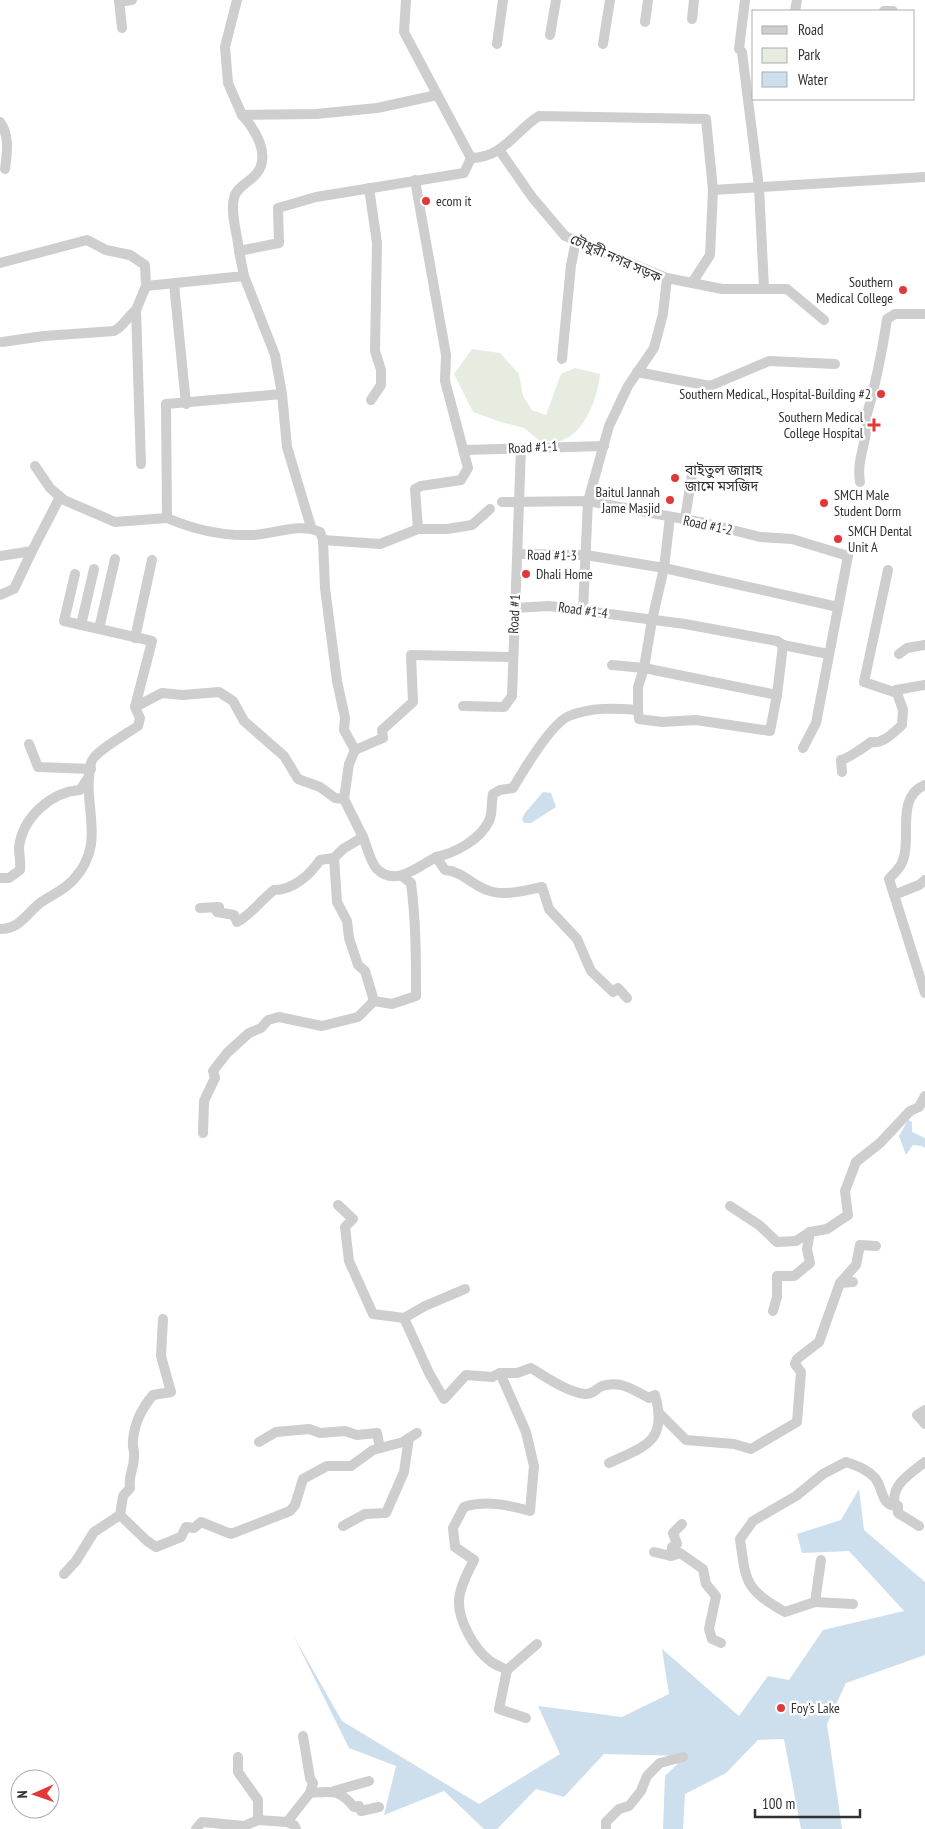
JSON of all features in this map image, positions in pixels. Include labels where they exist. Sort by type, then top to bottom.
[{"type":"street","points":[[122,28],[119,1],[132,0]]},
{"type":"street","points":[[237,0],[225,47],[228,83],[242,116],[260,140],[262,151],[257,173],[234,195],[232,204],[244,276],[275,355],[282,394],[283,421],[287,447],[311,527]]},
{"type":"street","points":[[406,0],[404,32],[471,158]]},
{"type":"street","points":[[497,44],[503,0]]},
{"type":"street","points":[[550,35],[556,0]]},
{"type":"street","points":[[603,44],[610,0]]},
{"type":"street","points":[[645,22],[648,0]]},
{"type":"street","points":[[692,19],[694,0]]},
{"type":"street","points":[[745,0],[740,51],[759,187],[764,288]]},
{"type":"street","points":[[242,116],[316,114],[377,108],[437,95]]},
{"type":"street","points":[[471,158],[483,158],[500,151],[539,116],[706,119],[713,190],[710,255],[692,283]]},
{"type":"street","points":[[0,122],[4,127],[8,151],[5,169]]},
{"type":"street","name":"চৌধুরী নগর সড়ক","points":[[500,151],[532,197],[565,236],[667,278],[664,314],[654,348],[636,372],[609,426],[588,501],[583,611]]},
{"type":"street","points":[[239,252],[279,243],[278,208],[316,197],[464,173],[471,158]]},
{"type":"street","points":[[713,190],[925,177]]},
{"type":"street","points":[[415,180],[446,356],[445,381],[468,468],[461,480],[421,486],[415,489],[418,529]]},
{"type":"street","points":[[369,188],[378,243],[374,294],[375,351],[381,370],[380,385],[371,400]]},
{"type":"street","points":[[0,263],[87,240],[106,250],[130,255],[145,265],[146,286],[136,310],[141,464]]},
{"type":"street","points":[[562,359],[570,265],[576,241]]},
{"type":"street","points":[[146,286],[244,276]]},
{"type":"street","points":[[667,278],[722,289],[787,289],[824,320]]},
{"type":"street","points":[[174,284],[186,404]]},
{"type":"street","points":[[2,342],[44,336],[114,331],[122,327],[127,317],[136,310]]},
{"type":"street","points":[[860,482],[858,467],[867,430],[867,414],[877,379],[887,320],[895,314],[925,314]]},
{"type":"street","points":[[636,372],[710,386],[769,361],[835,364]]},
{"type":"street","points":[[167,518],[166,404],[186,404],[282,394]]},
{"type":"street","name":"Road #1-1","points":[[463,450],[604,446]]},
{"type":"street","name":"Road #1","points":[[463,706],[504,707],[512,696],[521,448]]},
{"type":"street","points":[[35,466],[50,488],[60,497],[115,522],[167,518],[219,535],[254,535],[311,527],[320,532],[323,540],[325,588],[337,681],[345,718],[344,730],[355,750]]},
{"type":"street","points":[[685,519],[693,468],[703,471]]},
{"type":"street","points":[[0,596],[14,589],[60,497]]},
{"type":"street","points":[[502,502],[588,501],[670,517]]},
{"type":"street","points":[[323,540],[380,544],[418,529],[447,529],[472,525],[490,509]]},
{"type":"street","name":"Road #1-2","points":[[638,710],[638,687],[644,668],[652,620],[664,568],[670,517],[760,537],[792,539],[848,556],[838,607]]},
{"type":"street","points":[[0,556],[32,551]]},
{"type":"street","name":"Road #1-3","points":[[518,554],[586,555],[664,568],[838,607]]},
{"type":"street","points":[[98,629],[115,559]]},
{"type":"street","points":[[135,638],[152,560]]},
{"type":"street","points":[[81,625],[94,569]]},
{"type":"street","points":[[888,570],[864,682],[897,693]]},
{"type":"street","points":[[0,929],[6,929],[24,921],[39,904],[74,880],[88,860],[93,844],[89,774],[91,761],[110,744],[138,726],[140,718],[135,707],[152,641],[64,620],[75,574]]},
{"type":"street","name":"Road #1-4","points":[[515,608],[549,606],[652,620],[777,641],[783,645],[828,654]]},
{"type":"street","points":[[803,748],[816,723],[838,607]]},
{"type":"street","points":[[512,657],[411,655],[413,702],[382,730],[383,738],[355,750],[349,764],[344,799],[376,868],[389,876],[402,876],[436,857],[452,853],[472,840],[486,826],[490,817],[493,794],[500,790],[513,788],[546,740],[547,735],[568,716],[609,707],[638,710],[639,719],[662,722],[696,720],[770,731],[777,695],[783,645]]},
{"type":"street","points":[[899,654],[907,648],[925,645]]},
{"type":"street","points":[[612,665],[644,668],[777,695]]},
{"type":"street","points":[[842,772],[841,760],[849,758],[856,750],[866,747],[870,742],[877,743],[886,738],[902,725],[903,710],[896,690],[925,685]]},
{"type":"street","points":[[135,707],[162,693],[183,696],[219,692],[233,701],[244,721],[284,756],[298,779],[320,787],[335,798],[344,799]]},
{"type":"street","points":[[30,744],[38,767],[89,774]]},
{"type":"street","points":[[0,878],[9,878],[20,870],[19,848],[22,834],[30,820],[49,799],[67,791],[80,790],[89,774]]},
{"type":"street","points":[[925,785],[918,788],[910,800],[905,822],[904,856],[900,867],[889,879],[925,993]]},
{"type":"street","points":[[200,908],[220,907],[217,912],[234,916],[237,922],[244,919],[274,890],[284,890],[311,874],[320,860],[334,858],[343,849],[363,837]]},
{"type":"street","points":[[436,857],[445,870],[454,871],[488,891],[513,892],[542,887],[549,909],[578,939],[591,971],[613,992],[618,988],[627,998]]},
{"type":"street","points":[[334,858],[337,902],[347,921],[349,938],[358,965],[365,971],[374,1001]]},
{"type":"street","points":[[374,1001],[392,1004],[416,996],[417,952],[411,883],[402,876]]},
{"type":"street","points":[[894,895],[919,885],[925,880]]},
{"type":"street","points":[[203,1133],[204,1102],[215,1078],[212,1071],[227,1053],[249,1033],[261,1028],[268,1020],[279,1017],[322,1026],[358,1017],[374,1001]]},
{"type":"street","points":[[730,1206],[759,1225],[776,1242],[796,1241],[810,1232],[827,1229],[848,1215],[845,1191],[856,1162],[880,1143],[910,1111],[919,1107],[925,1096]]},
{"type":"street","points":[[338,1205],[353,1220],[345,1227],[350,1261],[373,1314],[404,1318],[425,1306],[465,1290]]},
{"type":"street","points":[[772,1311],[777,1297],[777,1276],[794,1276],[810,1264],[807,1249],[810,1232]]},
{"type":"street","points":[[660,1414],[686,1440],[734,1444],[752,1449],[798,1422],[801,1372],[795,1364],[798,1359],[819,1342],[840,1282],[856,1265],[860,1245],[876,1246]]},
{"type":"street","points":[[840,1282],[854,1282]]},
{"type":"street","points":[[404,1318],[429,1373],[444,1399],[466,1375],[492,1377],[500,1372],[517,1373],[531,1368],[560,1384],[584,1394],[593,1393],[600,1387],[618,1383],[649,1398],[655,1395],[660,1414],[657,1434],[640,1449],[609,1463]]},
{"type":"street","points":[[64,1574],[76,1561],[94,1532],[120,1515],[123,1496],[130,1488],[128,1477],[134,1458],[132,1443],[135,1427],[144,1407],[153,1395],[172,1392],[160,1356],[163,1320]]},
{"type":"street","points":[[500,1372],[526,1432],[534,1466],[530,1511],[512,1506],[476,1503],[464,1507],[453,1528],[455,1547],[474,1560],[467,1573],[459,1599],[460,1614],[475,1644],[490,1661],[507,1670]]},
{"type":"street","points":[[925,1410],[917,1415],[925,1424]]},
{"type":"street","points":[[259,1442],[276,1432],[309,1429],[320,1433],[345,1431],[357,1434],[377,1433],[380,1448]]},
{"type":"street","points":[[120,1515],[147,1542],[156,1547],[181,1537],[186,1527],[194,1528],[201,1522],[231,1534],[290,1511],[296,1506],[303,1479],[327,1466],[350,1466],[372,1450],[403,1442],[413,1435],[404,1472],[386,1513],[366,1514],[343,1526]]},
{"type":"street","points":[[853,1604],[815,1602],[785,1612],[760,1598],[746,1581],[740,1539],[753,1521],[796,1496],[823,1474],[846,1462],[862,1468],[875,1478],[884,1501],[892,1506],[898,1506]]},
{"type":"street","points":[[919,1526],[898,1513],[898,1506],[895,1505],[894,1499],[899,1484],[925,1462]]},
{"type":"street","points":[[671,1556],[672,1547],[677,1544],[673,1533],[682,1524]]},
{"type":"street","points":[[654,1552],[671,1556],[680,1553],[703,1569],[706,1584],[716,1596],[709,1629],[712,1639],[721,1643]]},
{"type":"street","points":[[815,1602],[820,1560]]},
{"type":"street","points":[[526,1718],[499,1709],[507,1670],[537,1644]]},
{"type":"street","points":[[287,1822],[310,1793],[313,1784],[310,1778],[303,1736]]},
{"type":"street","points":[[238,1757],[238,1772],[258,1800],[258,1820]]},
{"type":"street","points":[[606,1829],[606,1822],[618,1809],[629,1806],[641,1791],[647,1776],[660,1763],[683,1757]]},
{"type":"street","points":[[310,1793],[334,1791],[369,1781]]},
{"type":"street","points":[[334,1791],[345,1796],[354,1807],[359,1806],[361,1811],[379,1807]]},
{"type":"street","points":[[196,1829],[202,1822],[244,1826],[258,1820],[287,1822],[294,1825],[296,1829]]},
{"type":"green space","points":[[472,349],[500,353],[519,374],[523,396],[532,410],[546,415],[561,374],[575,368],[600,374],[589,414],[577,431],[569,437],[560,441],[540,441],[524,428],[473,412],[454,374]]},
{"type":"water","points":[[543,792],[551,793],[556,807],[531,823],[524,823],[522,819],[525,813]]},
{"type":"water","points":[[908,1120],[912,1122],[912,1132],[925,1138],[925,1148],[913,1145],[906,1155],[899,1136]]},
{"type":"water","name":"Foy's Lake","points":[[859,1489],[864,1530],[925,1582],[925,1655],[846,1683],[827,1724],[842,1829],[801,1829],[784,1739],[758,1740],[726,1773],[685,1794],[683,1829],[663,1829],[665,1776],[686,1756],[604,1754],[564,1797],[536,1789],[497,1829],[484,1829],[444,1791],[384,1815],[396,1766],[349,1748],[293,1635],[342,1721],[479,1804],[560,1754],[538,1706],[622,1717],[669,1694],[662,1649],[739,1716],[768,1676],[789,1680],[823,1630],[904,1611],[849,1551],[802,1553],[797,1534],[841,1520]]},
{"type":"place","name":"ecom it","points":[[426,201]]},
{"type":"place","name":"Southern Medical College","points":[[903,290]]},
{"type":"place","name":"Southern Medical., Hospital-Building #2","points":[[881,394]]},
{"type":"place","name":"Southern Medical College Hospital","points":[[874,425]]},
{"type":"place","name":"বাইতুল জান্নাহ জামে মসজিদ","points":[[675,478]]},
{"type":"place","name":"Baitul Jannah Jame Masjid","points":[[670,500]]},
{"type":"place","name":"SMCH Male Student Dorm","points":[[824,503]]},
{"type":"place","name":"SMCH Dental Unit A","points":[[838,539]]},
{"type":"place","name":"Dhali Home","points":[[526,574]]},
{"type":"place","name":"Foy's Lake","points":[[781,1708]]}]
